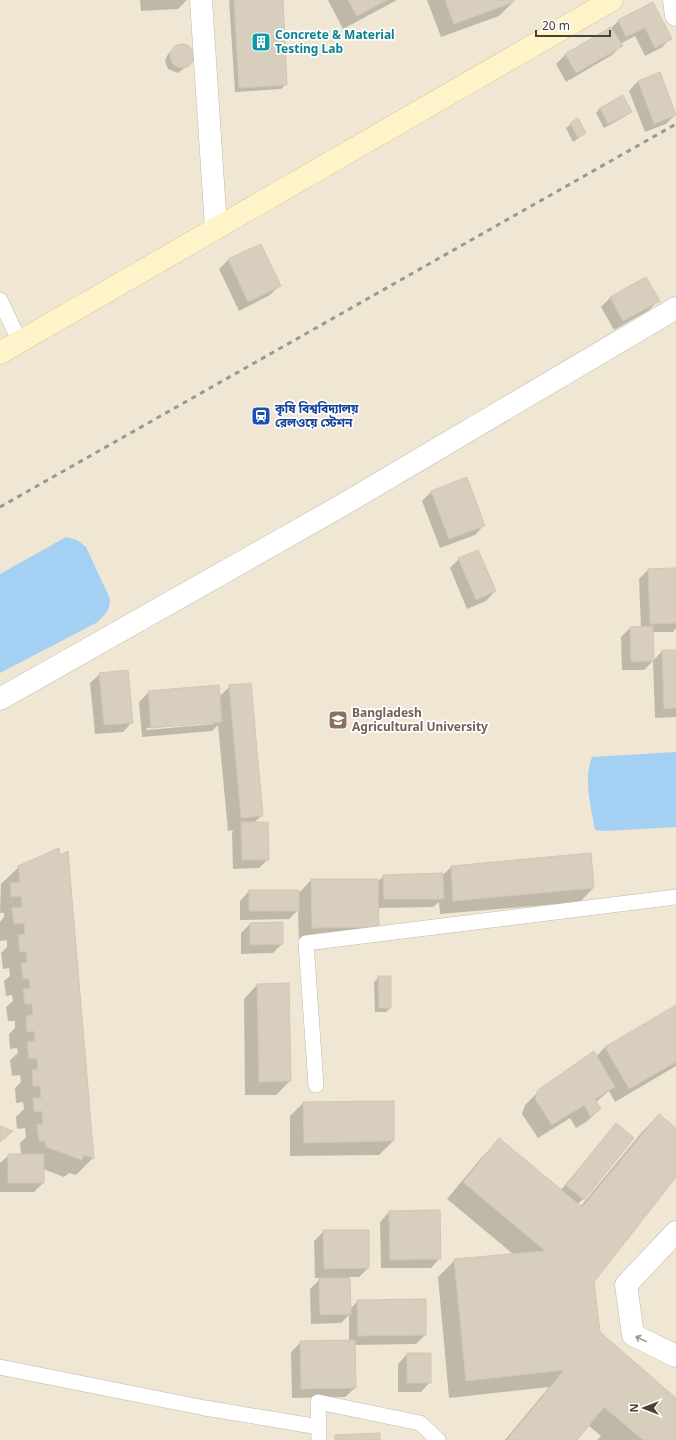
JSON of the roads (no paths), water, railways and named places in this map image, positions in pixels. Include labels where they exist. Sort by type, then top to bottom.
[{"type":"street","points":[[201,0],[216,228]]},
{"type":"street","points":[[0,353],[612,0]]},
{"type":"street","points":[[674,0],[676,15]]},
{"type":"street","points":[[0,699],[339,507],[676,308]]},
{"type":"street","points":[[676,1232],[626,1285],[633,1335],[676,1356]]},
{"type":"lane","points":[[0,300],[20,342]]},
{"type":"lane","points":[[316,1085],[306,944],[676,897]]},
{"type":"lane","points":[[0,1368],[205,1408],[319,1434],[318,1402],[420,1423],[438,1440]]},
{"type":"water","points":[[66,537],[77,540],[86,547],[110,599],[108,610],[96,623],[0,673],[0,574]]},
{"type":"water","points":[[676,752],[676,827],[605,831],[595,830],[588,784],[589,766],[592,757]]},
{"type":"railway","points":[[0,507],[676,124]]},
{"type":"place","name":"Concrete & Material Testing Lab","points":[[261,42]]},
{"type":"place","name":"কৃষি বিশ্ববিদ্যালয় রেলওয়ে স্টেশন","points":[[261,416]]},
{"type":"place","name":"Bangladesh Agricultural University","points":[[338,720]]}]
